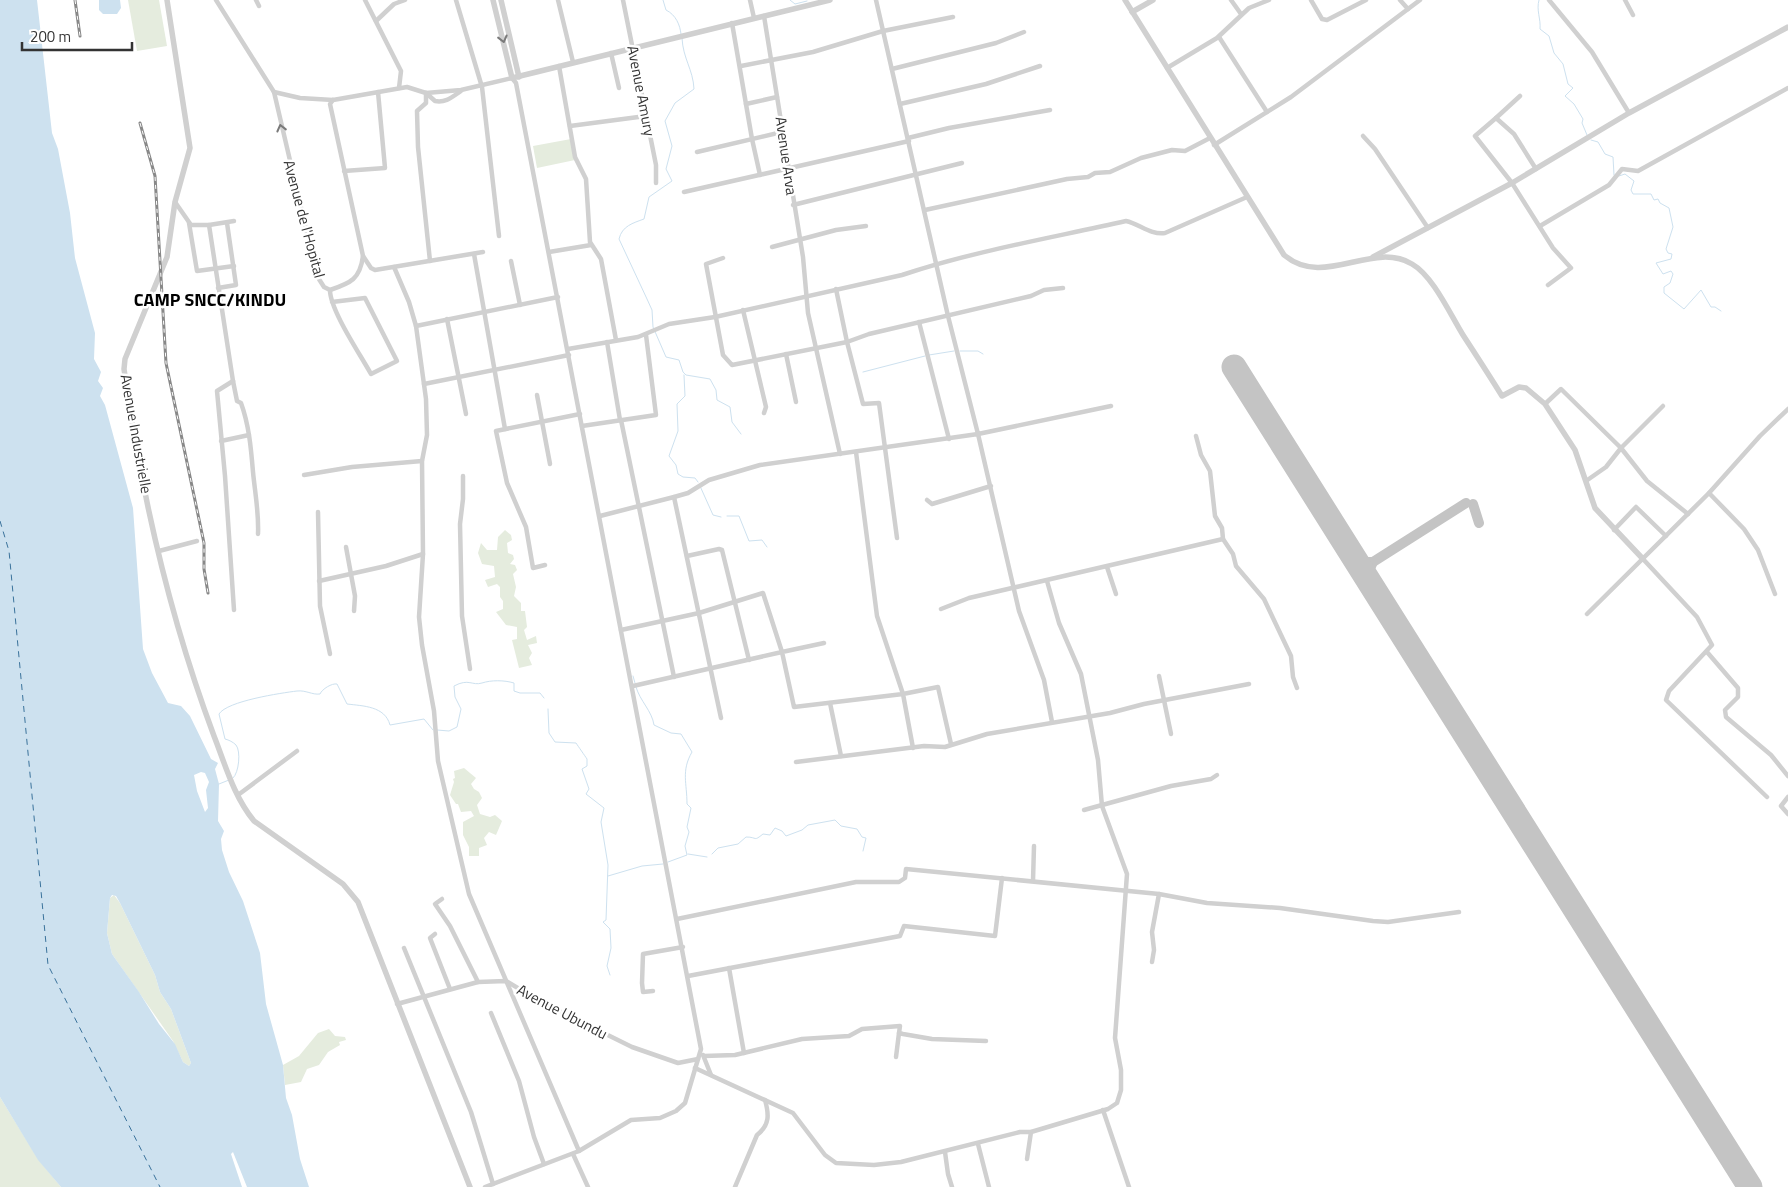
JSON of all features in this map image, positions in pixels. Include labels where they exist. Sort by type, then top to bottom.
[{"type":"street","name":"Avenue Industrielle","points":[[167,0],[191,143],[175,202],[167,257],[125,359],[124,369],[133,436],[178,634],[231,780],[254,821],[350,892],[365,916],[396,1004],[470,1187]]},
{"type":"street","name":"Avenue de l'Hopital","points":[[216,0],[274,92],[317,276],[321,284],[330,290],[347,284],[359,273],[371,268]]},
{"type":"street","points":[[256,0],[259,6]]},
{"type":"street","points":[[365,0],[402,71],[399,88]]},
{"type":"street","points":[[376,21],[394,4],[404,0]]},
{"type":"street","points":[[456,0],[482,86],[500,236]]},
{"type":"street","points":[[493,0],[516,79]]},
{"type":"street","points":[[501,0],[701,1049],[711,1075]]},
{"type":"street","points":[[558,0],[573,62]]},
{"type":"street","name":"Avenue Amury","points":[[623,0],[656,165],[656,182]]},
{"type":"street","points":[[750,0],[754,18]]},
{"type":"street","points":[[274,92],[300,98],[333,100],[407,87],[426,93],[461,90],[516,79],[559,65],[830,0]]},
{"type":"street","points":[[876,0],[948,316],[991,486],[1019,611],[1044,680],[1052,722]]},
{"type":"street","points":[[1125,0],[1278,248],[1292,262],[1303,267],[1317,268],[1369,259],[1396,258],[1412,264],[1426,276],[1502,396],[1519,387],[1526,388],[1532,391],[1545,404],[1573,447],[1595,508],[1697,617],[1712,641],[1712,645],[1707,652],[1669,690],[1666,700],[1767,797]]},
{"type":"street","points":[[1132,12],[1153,0]]},
{"type":"street","points":[[1231,0],[1241,14]]},
{"type":"street","points":[[1167,68],[1217,38],[1241,14],[1269,0]]},
{"type":"street","points":[[1311,0],[1322,19],[1327,20],[1366,0]]},
{"type":"street","points":[[1400,0],[1408,9]]},
{"type":"street","points":[[1214,145],[1290,97],[1420,0]]},
{"type":"street","points":[[1549,0],[1592,52],[1629,113]]},
{"type":"street","points":[[1625,0],[1633,15]]},
{"type":"street","name":"Avenue Arva","points":[[764,16],[800,240],[806,296],[816,348],[837,432],[840,454]]},
{"type":"street","points":[[741,66],[813,52],[883,32],[953,17]]},
{"type":"street","points":[[732,24],[760,175]]},
{"type":"street","points":[[1369,259],[1536,170],[1629,113],[1788,27]]},
{"type":"street","points":[[892,69],[996,43],[1024,32]]},
{"type":"street","points":[[1219,37],[1266,112]]},
{"type":"street","points":[[611,53],[619,88]]},
{"type":"street","points":[[559,65],[575,157],[587,185],[591,245],[601,259],[616,340]]},
{"type":"street","points":[[900,104],[986,84],[1040,66]]},
{"type":"street","points":[[1540,226],[1609,185],[1624,169],[1638,171],[1788,88]]},
{"type":"street","points":[[426,93],[434,101],[440,102],[448,100],[461,90]]},
{"type":"street","points":[[344,171],[386,168],[378,92]]},
{"type":"street","points":[[426,93],[426,103],[418,111],[418,147],[430,261]]},
{"type":"street","points":[[1520,96],[1475,136],[1512,183],[1553,248],[1572,268],[1548,284]]},
{"type":"street","points":[[746,104],[777,97]]},
{"type":"street","points":[[333,100],[330,104],[363,256],[371,268],[394,267],[483,252]]},
{"type":"street","points":[[684,192],[788,169],[908,140],[949,128],[1050,110]]},
{"type":"street","points":[[570,126],[646,116]]},
{"type":"street","points":[[1496,118],[1514,134],[1536,170]]},
{"type":"street","points":[[697,152],[782,132]]},
{"type":"street","points":[[1363,136],[1375,149],[1428,228]]},
{"type":"street","points":[[925,210],[1067,179],[1088,178],[1095,173],[1110,172],[1142,158],[1172,150],[1185,151],[1210,138]]},
{"type":"street","points":[[793,205],[962,163]]},
{"type":"street","points":[[568,349],[646,335],[669,324],[715,317],[902,275],[937,264],[1126,221],[1139,224],[1152,233],[1165,233],[1247,198]]},
{"type":"street","points":[[175,202],[189,223],[197,272],[234,266]]},
{"type":"street","points":[[218,288],[236,285],[227,222]]},
{"type":"street","points":[[189,223],[209,225],[234,222]]},
{"type":"street","points":[[209,225],[233,381],[238,401],[241,403],[245,413],[249,435],[259,510],[258,534]]},
{"type":"street","points":[[772,247],[836,230],[866,226]]},
{"type":"street","points":[[549,252],[591,245]]},
{"type":"street","points":[[1395,245],[1392,253],[1396,258]]},
{"type":"street","points":[[474,254],[505,428]]},
{"type":"street","points":[[359,273],[363,256]]},
{"type":"street","points":[[723,258],[706,264],[723,355],[731,365],[847,342],[869,334],[1031,296],[1044,290],[1063,288]]},
{"type":"street","points":[[511,261],[520,305]]},
{"type":"street","points":[[394,267],[409,302],[416,326],[424,384],[427,426],[422,461],[423,554],[419,617],[436,731],[438,761],[452,824],[460,849],[464,879],[470,899],[579,1151]]},
{"type":"street","points":[[836,289],[863,404],[879,403],[897,538]]},
{"type":"street","points":[[330,290],[332,302],[370,374],[397,361],[365,298],[332,302]]},
{"type":"street","points":[[416,326],[558,297]]},
{"type":"street","points":[[743,310],[766,407],[764,413]]},
{"type":"street","points":[[448,319],[466,414]]},
{"type":"street","points":[[919,322],[949,439]]},
{"type":"street","points":[[582,426],[656,414],[646,335]]},
{"type":"street","points":[[607,342],[620,420],[674,677]]},
{"type":"street","points":[[786,354],[796,402]]},
{"type":"street","points":[[424,384],[569,355]]},
{"type":"street","points":[[233,381],[217,391],[234,610]]},
{"type":"street","points":[[1545,404],[1561,390],[1621,448],[1647,481],[1688,514]]},
{"type":"street","points":[[537,395],[550,464]]},
{"type":"street","points":[[600,516],[674,497],[688,492],[709,480],[760,465],[949,439],[1110,406]]},
{"type":"street","points":[[1586,481],[1606,466],[1621,448],[1664,406]]},
{"type":"street","points":[[1587,614],[1710,493],[1760,436],[1788,409]]},
{"type":"street","points":[[545,565],[533,568],[526,527],[507,483],[496,431],[580,414]]},
{"type":"street","points":[[221,440],[249,435]]},
{"type":"street","points":[[1196,436],[1200,454],[1210,471],[1215,516],[1222,528],[1223,539],[1233,554],[1236,566],[1264,599],[1291,656],[1292,678],[1297,688]]},
{"type":"street","points":[[856,452],[877,616],[903,694],[913,748]]},
{"type":"street","points":[[304,475],[352,466],[422,461]]},
{"type":"street","points":[[462,476],[463,499],[460,531],[462,628],[470,669]]},
{"type":"street","points":[[927,500],[932,504],[991,486]]},
{"type":"street","points":[[1710,493],[1744,529],[1758,550],[1766,578],[1775,594]]},
{"type":"street","points":[[674,497],[721,718]]},
{"type":"street","points":[[1614,530],[1636,507],[1666,536]]},
{"type":"street","points":[[318,512],[320,606],[330,654]]},
{"type":"street","points":[[941,609],[969,598],[1015,589],[1223,539]]},
{"type":"street","points":[[159,551],[197,541]]},
{"type":"street","points":[[346,547],[355,596],[354,612]]},
{"type":"street","points":[[686,556],[718,549],[722,550],[733,603],[749,660]]},
{"type":"street","points":[[319,581],[423,554]]},
{"type":"street","points":[[1107,567],[1116,594]]},
{"type":"street","points":[[695,1068],[796,1116],[825,1155],[836,1163],[892,1163],[945,1152],[1020,1132],[1030,1132],[1103,1110],[1117,1103],[1121,1090],[1121,1070],[1116,1038],[1127,873],[1102,806],[1098,760],[1080,671],[1059,623],[1047,581]]},
{"type":"street","points":[[621,630],[699,613],[763,593],[782,652],[794,706],[903,694],[938,687],[952,744]]},
{"type":"street","points":[[633,686],[824,643]]},
{"type":"street","points":[[1707,652],[1738,688],[1738,697],[1725,710],[1726,717],[1771,755],[1788,776]]},
{"type":"street","points":[[1159,676],[1171,734]]},
{"type":"street","points":[[796,762],[913,748],[943,748],[987,734],[1090,716],[1211,692],[1231,686],[1249,684]]},
{"type":"street","points":[[830,703],[841,756]]},
{"type":"street","points":[[238,795],[297,751]]},
{"type":"street","points":[[1084,810],[1171,786],[1211,779],[1217,775]]},
{"type":"street","points":[[1788,797],[1781,806],[1788,814]]},
{"type":"street","points":[[1033,881],[1034,846]]},
{"type":"street","points":[[677,919],[855,882],[899,882],[905,878],[906,869],[1159,894],[1207,903],[1280,908],[1388,922],[1460,912]]},
{"type":"street","points":[[688,976],[900,936],[904,926],[995,936],[1002,878]]},
{"type":"street","points":[[1152,962],[1154,950],[1152,932],[1159,894]]},
{"type":"street","points":[[442,899],[435,904],[450,926],[478,982]]},
{"type":"street","points":[[435,934],[430,938],[450,989]]},
{"type":"street","points":[[653,991],[644,992],[642,983],[643,954],[683,947]]},
{"type":"street","points":[[404,948],[472,1115],[493,1184]]},
{"type":"street","points":[[729,968],[744,1053]]},
{"type":"street","name":"Avenue Ubundu","points":[[396,1004],[478,982],[506,981],[541,1002],[632,1047],[678,1063],[698,1059]]},
{"type":"street","points":[[491,1013],[520,1081],[534,1137],[544,1164]]},
{"type":"street","points":[[704,1056],[727,1057],[802,1039],[849,1036],[862,1029],[900,1026],[896,1057]]},
{"type":"street","points":[[899,1032],[932,1039],[986,1041]]},
{"type":"street","points":[[485,1187],[573,1154],[631,1120],[660,1118],[676,1111],[684,1103],[701,1049]]},
{"type":"street","points":[[735,1187],[757,1135],[763,1130],[767,1122],[765,1100]]},
{"type":"street","points":[[1103,1110],[1129,1187]]},
{"type":"street","points":[[1027,1159],[1030,1132]]},
{"type":"street","points":[[978,1144],[990,1187]]},
{"type":"street","points":[[945,1152],[952,1187]]},
{"type":"street","points":[[573,1154],[588,1187]]},
{"type":"shaded area","points":[[128,0],[159,0],[167,46],[137,51]]},
{"type":"shaded area","points":[[571,139],[575,160],[537,168],[533,146]]},
{"type":"shaded area","points":[[505,530],[511,535],[512,540],[507,543],[508,553],[513,555],[514,559],[510,564],[515,565],[517,570],[513,574],[516,587],[514,596],[521,603],[521,611],[525,611],[527,627],[524,630],[527,640],[536,636],[537,643],[528,645],[532,653],[529,658],[532,665],[519,668],[512,640],[517,639],[517,627],[506,625],[496,612],[503,609],[500,587],[497,584],[488,587],[485,580],[495,577],[494,566],[482,564],[478,553],[481,543],[487,550],[497,550],[498,537]]},
{"type":"shaded area","points":[[464,768],[476,778],[471,784],[482,798],[477,805],[480,814],[490,817],[495,815],[502,821],[496,835],[489,832],[484,838],[487,845],[479,848],[479,856],[469,856],[469,847],[463,835],[463,822],[474,816],[471,811],[461,812],[458,804],[450,795],[454,782],[453,779],[455,778],[454,771]]},
{"type":"shaded area","points":[[114,895],[120,903],[155,975],[160,992],[171,1009],[191,1063],[189,1066],[183,1062],[173,1041],[112,954],[107,933],[110,898]]},
{"type":"shaded area","points":[[329,1029],[335,1036],[345,1037],[346,1040],[339,1042],[340,1045],[328,1052],[319,1065],[307,1069],[301,1082],[285,1085],[283,1065],[299,1056],[318,1033]]},
{"type":"shaded area","points":[[0,1097],[38,1159],[61,1187],[0,1187]]},
{"type":"water","points":[[0,0],[37,0],[52,133],[58,149],[70,213],[75,258],[95,333],[94,359],[101,372],[98,381],[103,388],[100,396],[105,405],[133,508],[143,649],[152,673],[168,703],[181,706],[190,716],[211,759],[218,763],[215,769],[219,784],[218,821],[224,831],[221,839],[222,850],[229,872],[243,901],[260,953],[266,1004],[283,1065],[286,1098],[292,1115],[300,1159],[309,1187],[247,1187],[233,1152],[231,1154],[242,1187],[61,1187],[38,1160],[0,1097]],"holes":[[[201,772],[205,773],[209,782],[206,790],[208,808],[205,812],[197,791],[194,775]],[[112,895],[116,896],[120,903],[155,975],[160,992],[171,1009],[191,1063],[189,1066],[183,1062],[175,1044],[159,1024],[112,954],[107,933],[110,898]]]},
{"type":"water","points":[[99,0],[120,0],[121,8],[117,14],[103,14],[99,10]]},
{"type":"waterway","points":[[663,0],[666,10],[677,20],[681,34]]},
{"type":"waterway","points":[[790,0],[795,4],[807,1]]},
{"type":"waterway","points":[[1539,0],[1540,29],[1549,36],[1554,53],[1563,64],[1568,84],[1573,88],[1565,96],[1574,104],[1583,119],[1582,123],[1587,135]]},
{"type":"waterway","points":[[682,38],[694,89],[675,103],[665,121],[672,146],[666,169],[672,181],[649,197],[644,219],[625,228],[619,239],[652,310],[653,327],[666,357],[679,360],[686,375],[710,379],[716,390],[717,400],[730,407],[732,422],[741,434]]},
{"type":"waterway","points":[[1591,140],[1598,142],[1605,154],[1613,157],[1614,175]]},
{"type":"waterway","points":[[1619,176],[1625,174],[1634,181],[1631,190],[1633,194],[1651,194],[1654,200],[1658,199],[1660,203],[1669,208],[1673,227],[1666,249],[1668,253],[1672,254],[1671,259],[1656,263],[1663,274],[1671,271],[1673,274],[1670,283],[1664,287],[1664,293],[1684,309],[1701,290],[1711,307],[1721,311]]},
{"type":"waterway","points":[[929,355],[954,351]]},
{"type":"waterway","points":[[960,351],[978,351],[983,354]]},
{"type":"waterway","points":[[863,372],[925,356]]},
{"type":"waterway","points":[[684,375],[685,396],[677,404],[678,431],[669,456],[676,465],[678,474],[683,477],[695,478],[698,482]]},
{"type":"waterway","points":[[700,486],[713,515],[721,517]]},
{"type":"waterway","points":[[727,516],[739,516],[749,541],[762,540],[767,547]]},
{"type":"waterway","points":[[633,676],[635,683]]},
{"type":"waterway","points":[[437,730],[449,731],[457,727],[461,709],[455,697],[454,686],[459,684],[506,681],[514,683],[514,691],[520,693],[540,693],[544,698]]},
{"type":"waterway","points":[[233,778],[238,767],[238,748],[231,741],[225,739],[219,714],[232,705],[255,698],[297,691],[320,694],[327,687],[337,684],[347,704],[373,708],[383,714],[390,725],[424,719],[433,730]]},
{"type":"waterway","points":[[636,687],[651,715],[654,725],[671,733],[681,734],[692,752],[685,777],[687,804],[691,808],[687,827],[689,832],[685,846],[687,855],[668,862]]},
{"type":"waterway","points":[[548,709],[549,733],[555,742],[576,743],[587,759],[587,766],[582,769],[589,789],[586,794],[604,808],[601,822],[608,865],[606,920],[603,922],[610,929],[611,948],[607,966],[610,975]]},
{"type":"waterway","points":[[219,784],[229,780]]},
{"type":"waterway","points":[[712,854],[718,848],[738,844],[746,837],[756,838],[763,834],[770,835],[775,828],[782,831],[786,836],[802,830],[808,825],[835,820],[841,826],[857,829],[862,837],[866,838],[863,851]]},
{"type":"waterway","points":[[688,854],[707,857]]},
{"type":"waterway","points":[[608,876],[642,866],[663,864]]},
{"type":"ferry route","points":[[0,521],[9,551],[48,965],[160,1187]]},
{"type":"taxiway","points":[[1370,582],[1368,573],[1373,562],[1466,503]]},
{"type":"taxiway","points":[[1473,504],[1479,523]]},
{"type":"taxiway","points":[[1354,557],[1360,562],[1373,562]]},
{"type":"runway","points":[[1234,367],[1750,1187]]},
{"type":"railway","points":[[75,0],[80,36]]},
{"type":"railway","points":[[140,123],[155,176],[166,363],[204,543],[204,569],[208,593]]},
{"type":"district","name":"CAMP SNCC/KINDU","points":[[210,300]]}]
